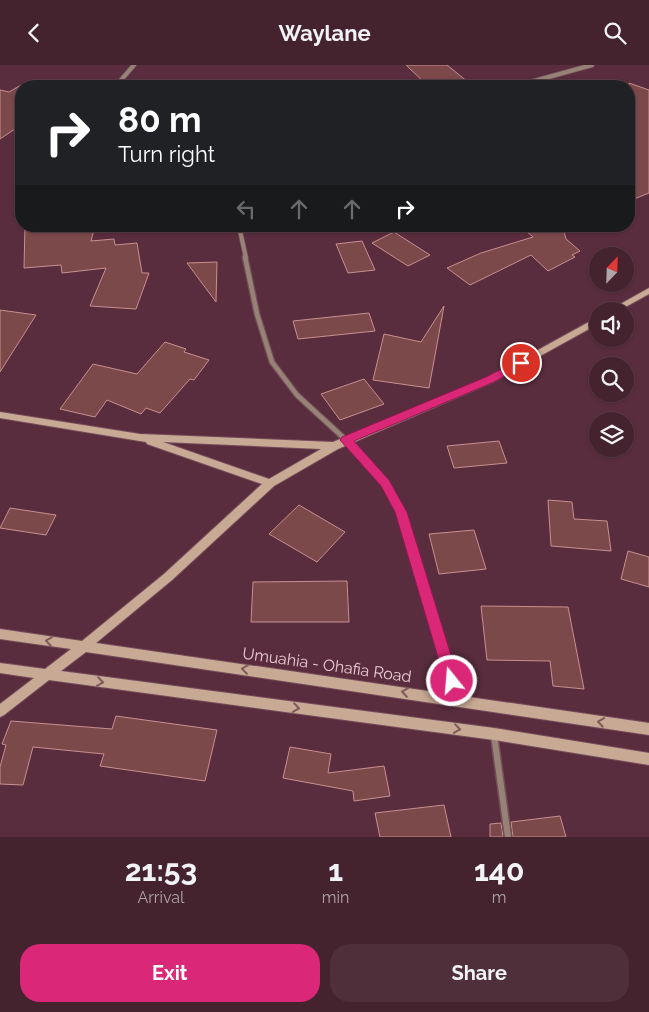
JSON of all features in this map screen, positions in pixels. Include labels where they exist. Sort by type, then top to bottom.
[{"type":"street","points":[[121,80],[134,65]]},
{"type":"street","points":[[538,80],[592,65]]},
{"type":"street","points":[[240,232],[257,314],[272,362],[298,395],[346,440],[385,483],[401,512],[458,700]]},
{"type":"street","points":[[629,302],[649,291]]},
{"type":"street","points":[[0,711],[84,646],[168,577],[270,483],[334,445],[490,380],[589,325]]},
{"type":"street","points":[[0,415],[140,438],[334,445]]},
{"type":"street","points":[[140,438],[270,483]]},
{"type":"street","name":"Umuahia - Ohafia Road","points":[[0,634],[649,729]]},
{"type":"street","points":[[0,668],[494,734],[649,759]]},
{"type":"street","points":[[494,734],[508,837]]},
{"type":"building","points":[[406,65],[447,65],[466,80],[422,80]]},
{"type":"building","points":[[635,85],[649,90],[649,193],[635,199]]},
{"type":"building","points":[[15,88],[15,129],[0,139],[0,90],[9,92]]},
{"type":"building","points":[[25,232],[93,232],[91,241],[114,239],[115,245],[137,243],[142,273],[149,273],[136,309],[90,306],[106,268],[62,273],[61,265],[24,268]]},
{"type":"building","points":[[394,232],[430,255],[408,266],[372,243]]},
{"type":"building","points":[[527,232],[564,232],[566,239],[580,251],[572,255],[575,257],[548,271],[531,255],[470,285],[447,268],[481,253],[533,237]]},
{"type":"building","points":[[362,241],[375,270],[348,273],[336,244]]},
{"type":"building","points":[[217,262],[216,302],[187,263]]},
{"type":"building","points":[[444,306],[429,388],[373,380],[384,334],[421,342]]},
{"type":"building","points":[[0,310],[36,315],[0,372]]},
{"type":"building","points":[[369,313],[375,331],[298,339],[293,321]]},
{"type":"building","points":[[165,342],[186,349],[184,352],[209,360],[194,380],[190,379],[160,413],[146,408],[141,414],[107,400],[95,417],[60,409],[93,364],[137,374]]},
{"type":"building","points":[[364,379],[384,404],[340,420],[321,394]]},
{"type":"building","points":[[499,441],[507,463],[454,468],[447,446]]},
{"type":"building","points":[[548,500],[572,502],[574,519],[607,521],[611,551],[551,546]]},
{"type":"building","points":[[299,505],[345,532],[317,562],[269,534]]},
{"type":"building","points":[[10,508],[56,515],[46,535],[0,528]]},
{"type":"building","points":[[474,530],[486,569],[439,574],[429,534]]},
{"type":"building","points":[[628,551],[649,557],[649,587],[621,579]]},
{"type":"building","points":[[347,581],[349,622],[251,622],[253,582]]},
{"type":"building","points":[[481,606],[568,607],[584,689],[553,686],[550,661],[487,660]]},
{"type":"building","points":[[116,716],[217,730],[205,781],[100,766],[104,754],[33,747],[23,785],[0,784],[0,767],[6,745],[2,744],[11,721],[112,729]]},
{"type":"building","points":[[290,747],[331,754],[328,773],[384,766],[390,796],[354,801],[353,791],[283,778]]},
{"type":"building","points":[[444,805],[451,837],[380,837],[375,813]]},
{"type":"building","points":[[560,816],[566,837],[513,837],[511,822]]},
{"type":"building","points":[[501,823],[503,837],[490,837],[490,824]]},
{"type":"route","points":[[452,681],[401,512],[385,483],[346,440],[490,380],[521,363]]}]
